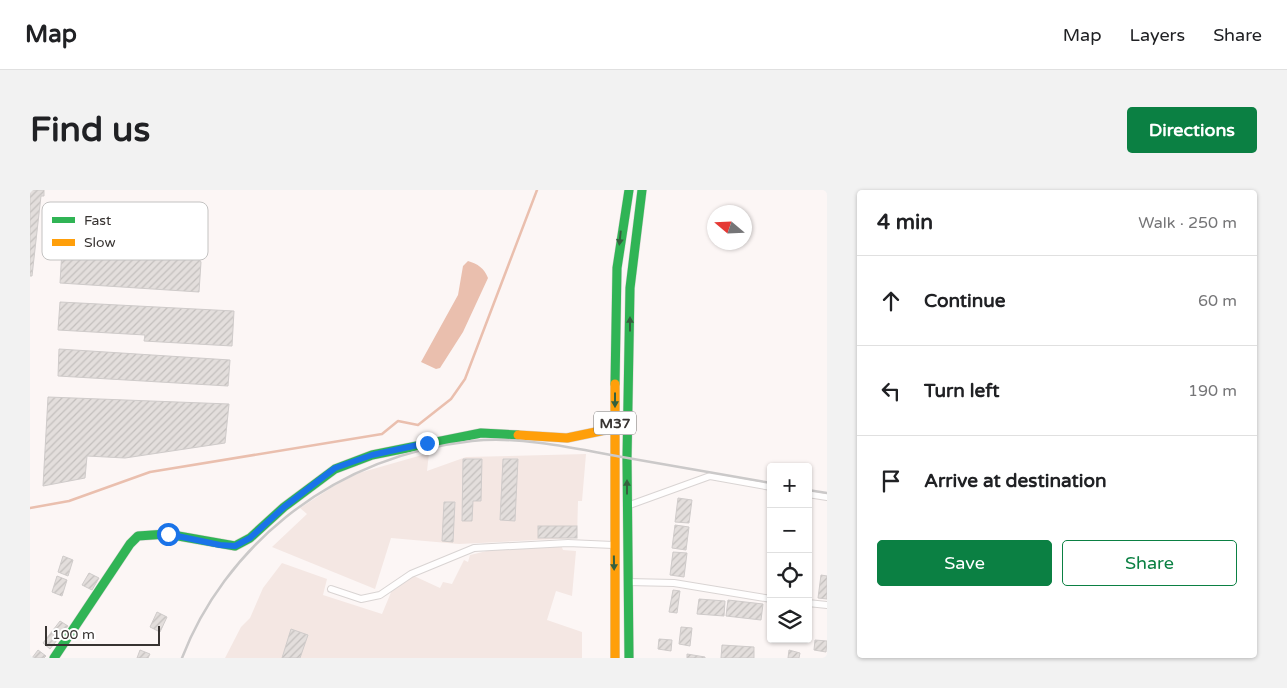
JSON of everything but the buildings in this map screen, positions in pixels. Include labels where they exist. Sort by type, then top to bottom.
[{"type":"main road","name":"M37","points":[[615,656],[613,545],[616,304],[620,237],[629,190]]},
{"type":"main road","name":"M37","points":[[629,655],[630,288],[642,190]]},
{"type":"main road","points":[[54,658],[130,544],[138,536],[168,534],[220,545],[235,546],[250,538],[284,507],[335,468],[372,455],[482,433],[566,438],[615,428]]},
{"type":"main road","points":[[615,656],[629,655]]},
{"type":"street","points":[[628,506],[710,476],[767,486]]},
{"type":"street","points":[[812,495],[827,497]]},
{"type":"street","points":[[331,589],[361,599],[380,595],[411,574],[474,548],[568,543],[613,545]]},
{"type":"street","points":[[628,582],[674,583],[767,597]]},
{"type":"street","points":[[812,603],[827,605]]},
{"type":"shaded area","points":[[468,261],[480,267],[488,278],[463,332],[440,368],[436,369],[421,362],[458,295],[463,266]]},
{"type":"shaded area","points":[[429,453],[427,471],[466,457],[586,454],[582,501],[578,501],[577,538],[459,544],[391,538],[375,589],[272,547],[307,514],[300,508],[337,484],[359,473]]},
{"type":"shaded area","points":[[561,545],[563,550],[576,551],[572,596],[556,591],[547,620],[582,632],[582,658],[225,658],[241,627],[250,618],[263,588],[282,563],[327,579],[323,595],[382,614],[392,590],[414,576],[440,588],[443,582],[452,584],[464,560],[468,562],[470,555],[491,550]]},
{"type":"waterway","points":[[30,508],[69,501],[150,472],[382,434],[398,421],[418,425],[451,399],[465,379],[537,190]]},
{"type":"railway","points":[[182,658],[212,599],[238,563],[269,531],[307,501],[328,488],[373,466],[397,457],[421,450],[472,441],[528,441],[767,482]]},
{"type":"railway","points":[[812,491],[827,493]]},
{"type":"traffic: fast","points":[[615,384],[617,268],[629,190]]},
{"type":"traffic: fast","points":[[629,658],[627,458],[630,288],[642,190]]},
{"type":"traffic: fast","points":[[54,658],[130,544],[138,536],[167,534],[235,546],[250,538],[284,507],[335,469],[372,455],[481,433],[518,435]]},
{"type":"traffic: slow","points":[[615,384],[615,658]]},
{"type":"traffic: slow","points":[[518,435],[567,438],[615,428]]},
{"type":"route","points":[[168,534],[220,545],[235,546],[250,538],[284,507],[335,468],[372,455],[427,443]]}]
